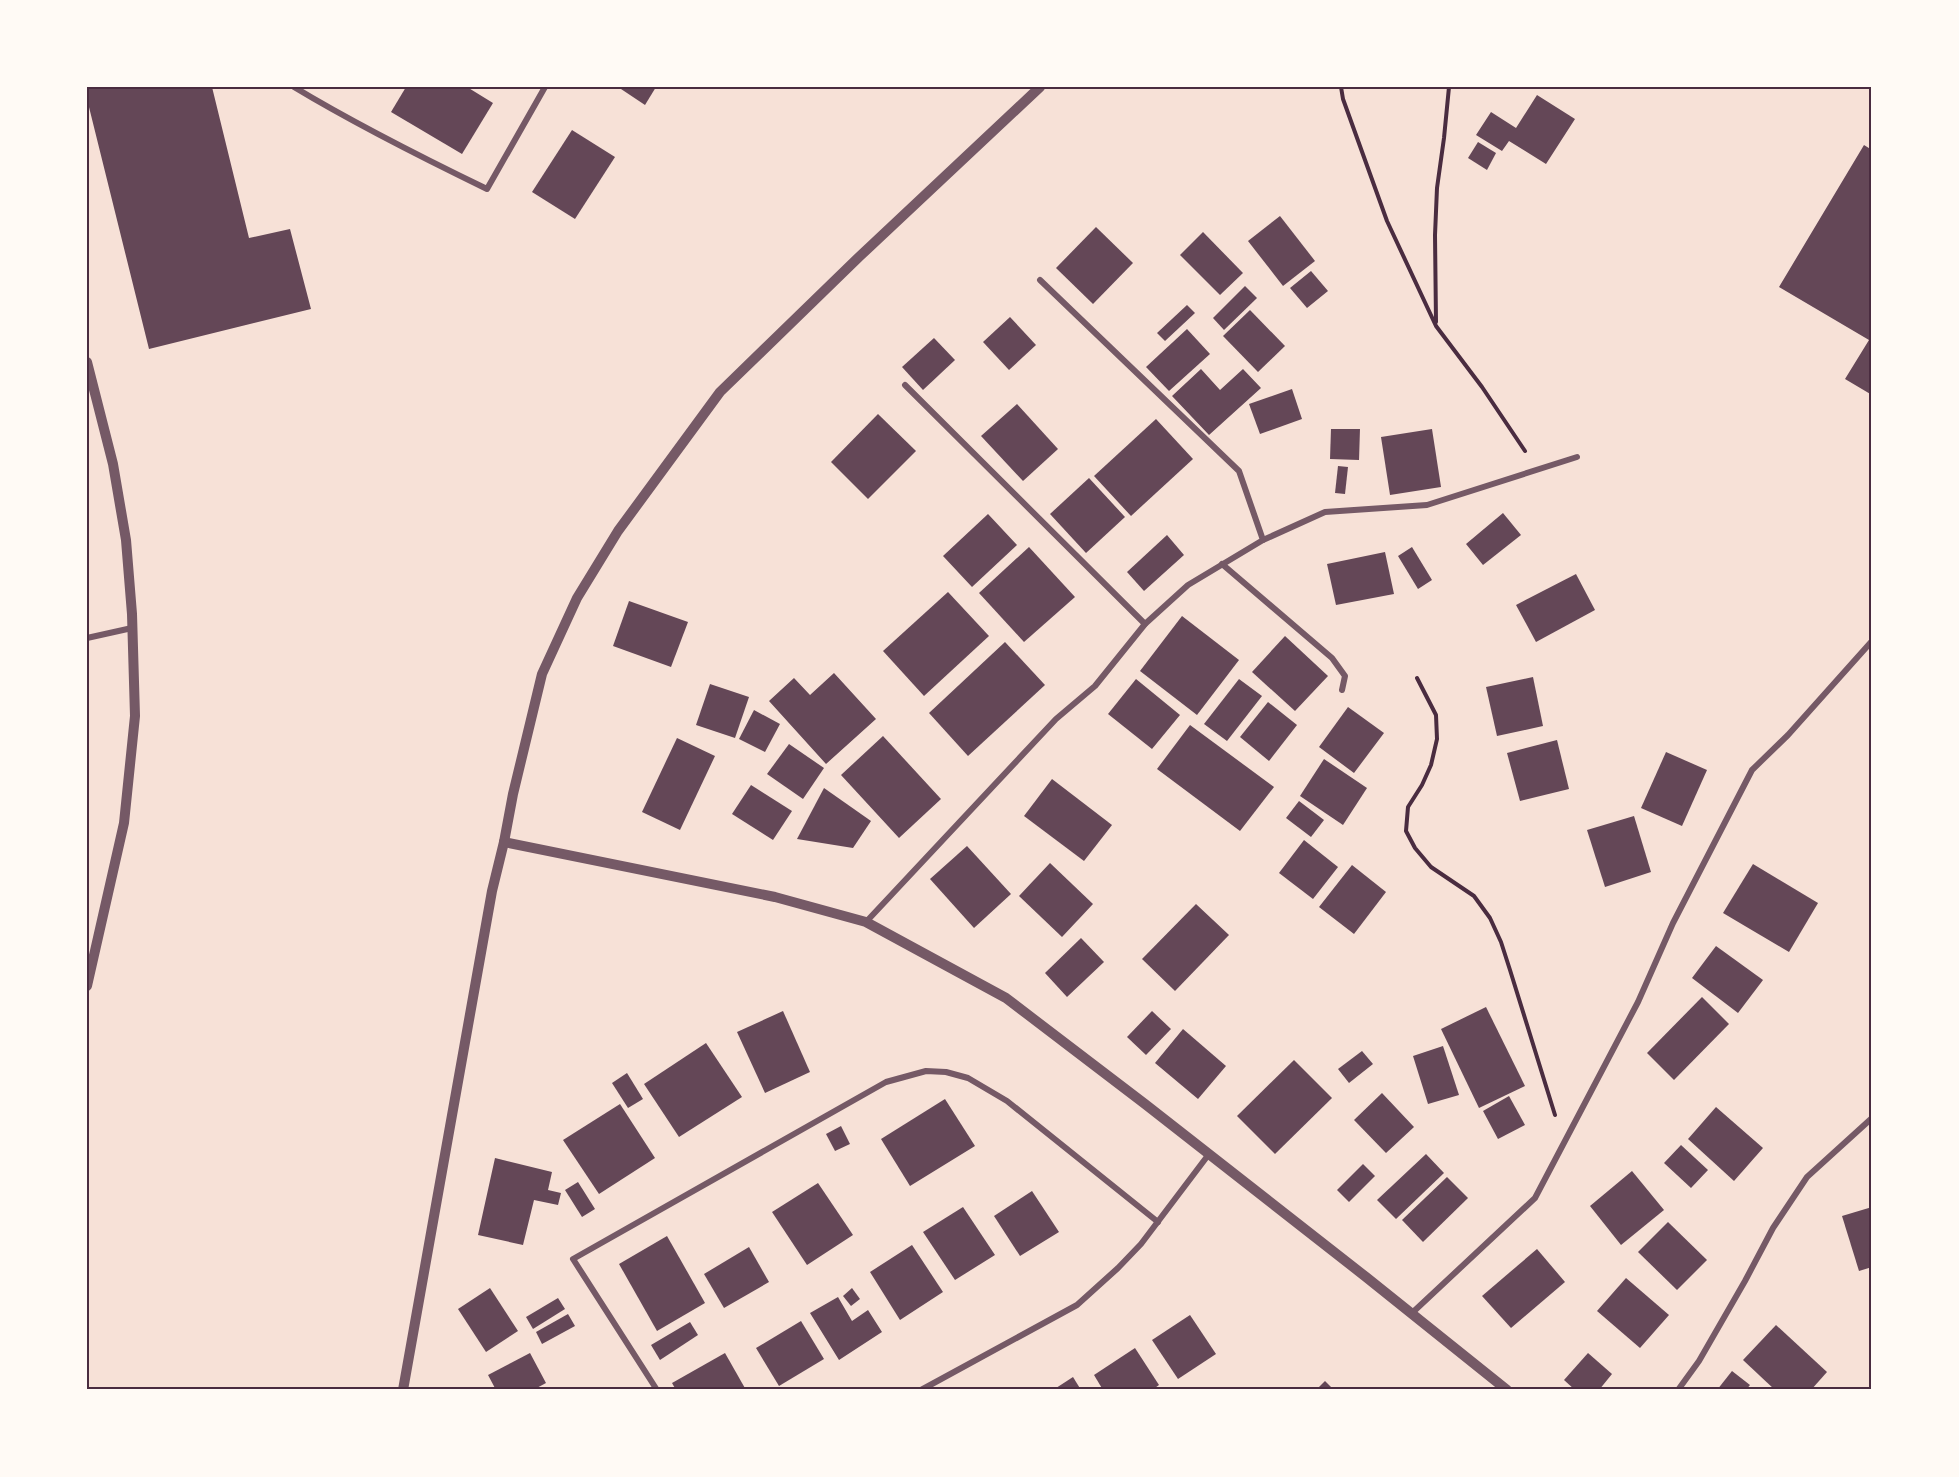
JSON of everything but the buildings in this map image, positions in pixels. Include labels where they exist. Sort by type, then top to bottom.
[{"type":"street","points":[[294,87],[401,148],[487,189],[545,87]]},
{"type":"street","points":[[404,1390],[492,891],[513,794],[542,674],[577,598],[618,531],[720,392],[860,256],[1040,87]]},
{"type":"street","points":[[1040,280],[1239,471],[1263,540]]},
{"type":"street","points":[[87,362],[113,464],[126,540],[135,716],[124,823],[87,986]]},
{"type":"street","points":[[905,385],[1145,624]]},
{"type":"street","points":[[866,922],[1056,718],[1095,686],[1145,624],[1188,585],[1263,540],[1325,512],[1427,505],[1576,457]]},
{"type":"street","points":[[1221,564],[1332,658],[1345,676],[1342,690]]},
{"type":"street","points":[[87,638],[132,628]]},
{"type":"street","points":[[1412,1313],[1535,1198],[1638,1002],[1673,923],[1752,770],[1788,735],[1872,641]]},
{"type":"street","points":[[504,842],[775,897],[866,922],[1006,998],[1209,1154],[1507,1390]]},
{"type":"street","points":[[657,1390],[573,1259],[886,1082],[926,1071],[946,1072],[968,1078],[1006,1101],[1158,1222]]},
{"type":"street","points":[[1678,1390],[1699,1361],[1773,1228],[1807,1177],[1872,1118]]},
{"type":"street","points":[[921,1390],[1077,1305],[1141,1244],[1209,1154]]},
{"type":"path","points":[[1341,87],[1343,99],[1387,220],[1436,326],[1482,387],[1538,469]]},
{"type":"path","points":[[1436,326],[1437,188],[1449,87]]},
{"type":"path","points":[[1417,678],[1436,715],[1437,739],[1431,765],[1408,807],[1406,831],[1415,848],[1431,867],[1474,896],[1490,918],[1507,960],[1564,1144]]}]
